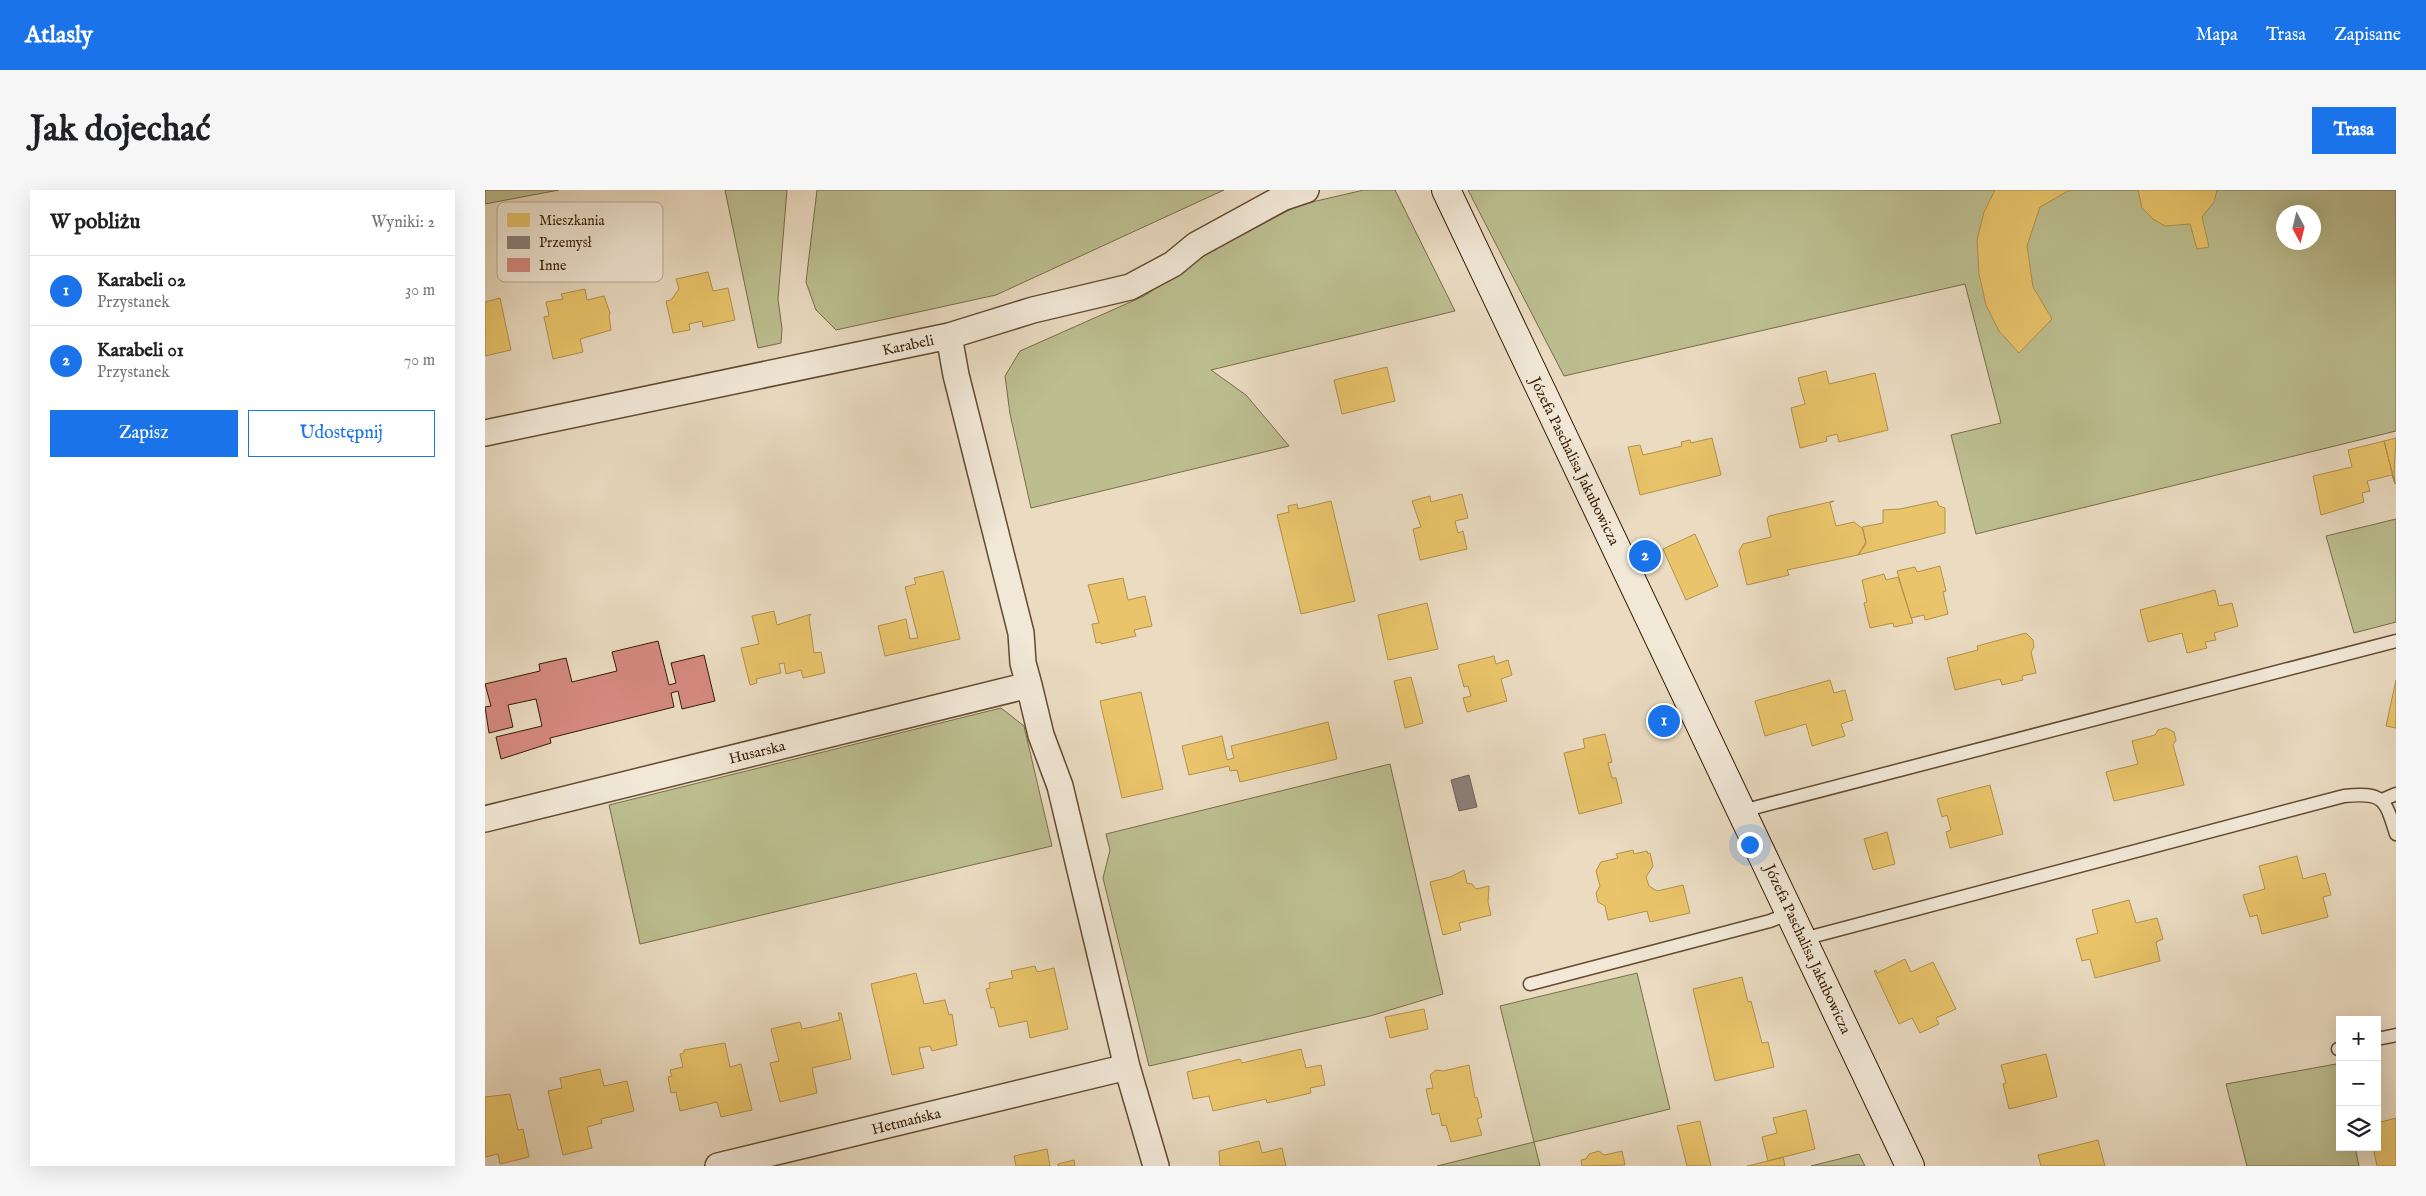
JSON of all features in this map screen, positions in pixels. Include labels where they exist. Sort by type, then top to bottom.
[{"type":"street","name":"Karabeli","points":[[485,433],[949,336],[1033,310],[1130,287],[1173,264],[1205,240],[1282,198],[1306,190]]},
{"type":"street","name":"Józefa Paschalisa Jakubowicza","points":[[1446,190],[1743,811],[1910,1166]]},
{"type":"street","points":[[949,336],[956,375],[1021,632],[1023,663],[1041,735],[1060,786],[1127,1067],[1155,1166]]},
{"type":"street","name":"Husarska","points":[[485,819],[1029,685]]},
{"type":"street","name":"Hetmańska","points":[[718,1166],[1127,1067]]},
{"type":"lane","points":[[1743,811],[2396,640]]},
{"type":"lane","points":[[1803,939],[2344,796],[2360,794],[2382,800],[2387,806],[2396,834]]},
{"type":"lane","points":[[2382,800],[2396,794]]},
{"type":"lane","points":[[1530,984],[1769,921],[1791,913]]},
{"type":"lane","points":[[2381,1039],[2396,1035]]},
{"type":"green space","points":[[485,190],[559,190],[485,204]]},
{"type":"green space","points":[[725,190],[787,190],[778,299],[782,329],[781,343],[758,348]]},
{"type":"green space","points":[[817,190],[1224,190],[996,295],[836,330],[816,310],[806,282]]},
{"type":"green space","points":[[1364,190],[1395,190],[1455,311],[1211,370],[1246,395],[1289,446],[1031,508],[1010,414],[1005,376],[1020,351],[1144,296],[1213,250],[1299,205]]},
{"type":"green space","points":[[1468,190],[2396,190],[2396,431],[1976,534],[1951,435],[2001,423],[1965,284],[1564,376]]},
{"type":"green space","points":[[2396,519],[2396,622],[2354,633],[2326,536]]},
{"type":"green space","points":[[1001,708],[1024,726],[1052,846],[640,944],[609,805]]},
{"type":"green space","points":[[1390,764],[1443,994],[1370,1016],[1149,1066],[1103,878],[1110,850],[1106,834]]},
{"type":"green space","points":[[1637,973],[1670,1109],[1534,1142],[1500,1006]]},
{"type":"green space","points":[[2336,1064],[2336,1151],[2356,1151],[2359,1166],[2247,1166],[2226,1084]]},
{"type":"green space","points":[[1534,1142],[1540,1166],[1437,1166]]},
{"type":"green space","points":[[1859,1154],[1865,1166],[1811,1166]]},
{"type":"building: Mieszkania","points":[[1995,190],[2070,190],[2040,207],[2027,246],[2033,287],[2052,319],[2019,353],[1999,331],[1986,305],[1979,274],[1977,240],[1984,212]]},
{"type":"building: Mieszkania","points":[[2138,190],[2217,190],[2214,202],[2202,217],[2209,247],[2197,249],[2190,224],[2165,226],[2153,219],[2142,208]]},
{"type":"building: Mieszkania","points":[[708,272],[713,291],[728,288],[735,320],[703,327],[702,321],[689,324],[690,330],[673,333],[666,301],[671,300],[679,289],[676,279]]},
{"type":"building: Mieszkania","points":[[585,289],[587,300],[604,296],[610,313],[611,330],[580,339],[583,352],[553,359],[544,317],[549,316],[546,302],[563,299],[561,294]]},
{"type":"building: Mieszkania","points":[[500,298],[511,350],[485,356],[485,302]]},
{"type":"building: Mieszkania","points":[[1387,367],[1395,401],[1342,414],[1334,380]]},
{"type":"building: Mieszkania","points":[[1826,371],[1829,384],[1875,373],[1888,430],[1839,442],[1837,434],[1826,437],[1827,441],[1800,448],[1791,408],[1805,404],[1798,378]]},
{"type":"building: Mieszkania","points":[[1712,438],[1721,475],[1640,495],[1628,447],[1640,445],[1643,455],[1682,446],[1681,442],[1690,440],[1691,443]]},
{"type":"building: Mieszkania","points":[[2396,438],[2394,474],[2395,484],[2384,441]]},
{"type":"building: Mieszkania","points":[[2384,441],[2395,484],[2392,475],[2367,481],[2370,491],[2362,493],[2364,502],[2321,515],[2313,476],[2352,467],[2348,450]]},
{"type":"building: Mieszkania","points":[[1462,494],[1468,518],[1455,521],[1458,533],[1463,531],[1467,549],[1420,560],[1413,529],[1421,527],[1412,501],[1430,496],[1431,502]]},
{"type":"building: Mieszkania","points":[[1331,501],[1355,601],[1301,614],[1277,515],[1289,512],[1288,506],[1297,504],[1298,509]]},
{"type":"building: Mieszkania","points":[[1834,501],[1830,503],[1836,526],[1854,522],[1863,529],[1866,544],[1858,555],[1787,570],[1789,575],[1747,585],[1739,551],[1743,544],[1771,537],[1767,519],[1769,516]]},
{"type":"building: Mieszkania","points":[[1937,501],[1939,506],[1945,508],[1945,533],[1858,555],[1866,542],[1862,527],[1883,523],[1883,510],[1900,509]]},
{"type":"building: Mieszkania","points":[[1695,534],[1718,586],[1686,600],[1663,549]]},
{"type":"building: Mieszkania","points":[[1940,566],[1946,591],[1943,592],[1948,614],[1925,620],[1924,615],[1911,618],[1897,571],[1915,567],[1917,572]]},
{"type":"building: Mieszkania","points":[[943,571],[960,639],[885,656],[878,626],[906,619],[910,639],[918,638],[905,587],[916,584],[914,578]]},
{"type":"building: Mieszkania","points":[[1884,574],[1886,580],[1898,577],[1913,623],[1894,627],[1893,623],[1870,628],[1864,603],[1867,602],[1862,580]]},
{"type":"building: Mieszkania","points":[[1123,578],[1128,600],[1145,596],[1152,626],[1134,630],[1136,636],[1101,644],[1101,642],[1096,643],[1092,624],[1099,623],[1088,585]]},
{"type":"building: Mieszkania","points":[[2215,590],[2219,606],[2232,603],[2238,626],[2214,633],[2216,640],[2205,642],[2207,648],[2187,653],[2182,633],[2148,642],[2140,610]]},
{"type":"building: Mieszkania","points":[[1427,603],[1438,649],[1388,660],[1378,615]]},
{"type":"building: Mieszkania","points":[[774,611],[777,625],[811,614],[809,617],[814,653],[821,652],[825,673],[803,678],[801,670],[786,674],[784,663],[779,664],[781,673],[756,679],[757,683],[750,685],[741,648],[759,644],[752,616]]},
{"type":"building: Mieszkania","points":[[2026,633],[2033,640],[2034,647],[2031,652],[2036,673],[2022,676],[2023,680],[2002,685],[2000,679],[1955,690],[1947,658],[1978,650],[1977,646]]},
{"type":"building: Mieszkania","points":[[1494,656],[1496,664],[1508,660],[1512,675],[1501,679],[1507,701],[1467,712],[1463,698],[1471,696],[1468,686],[1464,687],[1458,665]]},
{"type":"building: Mieszkania","points":[[1411,677],[1423,723],[1405,728],[1394,681]]},
{"type":"building: Mieszkania","points":[[1830,680],[1834,693],[1845,690],[1853,720],[1841,724],[1845,736],[1812,746],[1806,724],[1765,736],[1755,701]]},
{"type":"building: Mieszkania","points":[[2396,680],[2396,728],[2386,726]]},
{"type":"building: Mieszkania","points":[[1141,692],[1163,789],[1122,798],[1100,701]]},
{"type":"building: Mieszkania","points":[[1328,722],[1337,759],[1240,782],[1237,770],[1230,771],[1229,766],[1189,775],[1182,746],[1222,736],[1227,760],[1234,758],[1231,746]]},
{"type":"building: Mieszkania","points":[[2166,728],[2174,732],[2176,740],[2173,745],[2184,785],[2114,801],[2106,772],[2138,764],[2132,741],[2155,735],[2158,730]]},
{"type":"building: Mieszkania","points":[[1605,734],[1612,762],[1608,763],[1612,778],[1616,778],[1622,803],[1579,814],[1564,753],[1585,748],[1583,739]]},
{"type":"building: Mieszkania","points":[[1990,785],[2003,834],[1950,848],[1946,832],[1951,830],[1947,815],[1942,817],[1937,799]]},
{"type":"building: Mieszkania","points":[[1887,832],[1895,864],[1873,870],[1864,839]]},
{"type":"building: Mieszkania","points":[[1633,850],[1634,854],[1647,851],[1648,854],[1650,853],[1653,866],[1646,877],[1649,886],[1657,891],[1683,885],[1690,913],[1650,922],[1647,911],[1608,920],[1605,906],[1598,902],[1596,893],[1600,886],[1596,871],[1601,862],[1618,858],[1616,854]]},
{"type":"building: Mieszkania","points":[[2297,856],[2303,879],[2325,873],[2331,895],[2323,897],[2328,917],[2262,934],[2257,915],[2250,917],[2243,895],[2265,889],[2259,866]]},
{"type":"building: Mieszkania","points":[[1464,870],[1467,883],[1472,884],[1476,889],[1489,886],[1488,902],[1491,915],[1459,923],[1461,930],[1443,935],[1430,882],[1450,877]]},
{"type":"building: Mieszkania","points":[[2129,900],[2136,923],[2157,918],[2163,939],[2156,942],[2160,961],[2095,978],[2090,959],[2082,961],[2076,939],[2098,933],[2092,910]]},
{"type":"building: Mieszkania","points":[[1905,959],[1911,972],[1933,962],[1956,1009],[1936,1018],[1939,1024],[1920,1033],[1912,1018],[1899,1024],[1874,971],[1876,970],[1877,973]]},
{"type":"building: Mieszkania","points":[[1035,966],[1037,972],[1054,968],[1068,1029],[1030,1038],[1027,1021],[999,1027],[994,1007],[991,1008],[986,989],[990,988],[989,983],[1013,978],[1011,971]]},
{"type":"building: Mieszkania","points":[[916,973],[924,1004],[945,1000],[949,1015],[952,1014],[957,1045],[932,1051],[930,1046],[919,1048],[924,1068],[892,1075],[871,984]]},
{"type":"building: Mieszkania","points":[[1742,977],[1748,1002],[1751,1001],[1762,1043],[1768,1042],[1774,1067],[1715,1081],[1693,989]]},
{"type":"building: Mieszkania","points":[[1424,1009],[1428,1029],[1390,1038],[1385,1017]]},
{"type":"building: Mieszkania","points":[[838,1013],[841,1013],[851,1059],[812,1068],[817,1093],[780,1102],[770,1063],[779,1061],[771,1029],[800,1022],[802,1029],[812,1027],[840,1020]]},
{"type":"building: Mieszkania","points":[[725,1043],[730,1067],[741,1064],[752,1110],[721,1117],[717,1102],[680,1111],[676,1092],[671,1093],[668,1077],[672,1076],[670,1070],[683,1067],[680,1054],[684,1053],[684,1050]]},
{"type":"building: Mieszkania","points":[[1301,1049],[1306,1068],[1321,1065],[1325,1085],[1310,1088],[1311,1093],[1267,1103],[1266,1099],[1213,1111],[1209,1096],[1193,1099],[1187,1072],[1240,1059],[1242,1063]]},
{"type":"building: Mieszkania","points":[[2046,1054],[2057,1097],[2009,1109],[2003,1084],[2006,1083],[2001,1065]]},
{"type":"building: Mieszkania","points":[[1469,1065],[1475,1098],[1477,1097],[1482,1117],[1477,1119],[1482,1135],[1451,1142],[1446,1125],[1442,1126],[1439,1113],[1432,1115],[1426,1089],[1433,1088],[1430,1075],[1436,1070],[1443,1071]]},
{"type":"building: Mieszkania","points":[[600,1069],[604,1086],[627,1081],[634,1111],[601,1119],[602,1123],[587,1127],[592,1148],[563,1155],[548,1091],[562,1088],[560,1078]]},
{"type":"building: Mieszkania","points":[[510,1094],[518,1130],[523,1129],[529,1157],[500,1164],[498,1154],[485,1157],[485,1097]]},
{"type":"building: Mieszkania","points":[[1806,1110],[1815,1149],[1768,1161],[1762,1137],[1777,1133],[1773,1118]]},
{"type":"building: Mieszkania","points":[[2396,1118],[2396,1166],[2377,1166],[2374,1151],[2381,1151],[2381,1122]]},
{"type":"building: Mieszkania","points":[[1700,1121],[1711,1166],[1687,1166],[1677,1126]]},
{"type":"building: Mieszkania","points":[[2098,1140],[2105,1166],[2041,1166],[2038,1155]]},
{"type":"building: Mieszkania","points":[[1259,1141],[1262,1153],[1282,1148],[1286,1166],[1220,1166],[1219,1151]]},
{"type":"building: Mieszkania","points":[[1047,1149],[1050,1166],[1016,1166],[1014,1156]]},
{"type":"building: Mieszkania","points":[[1599,1151],[1604,1155],[1622,1151],[1625,1165],[1582,1166],[1581,1160],[1586,1159],[1589,1154]]},
{"type":"building: Mieszkania","points":[[1783,1157],[1785,1166],[1747,1166],[1768,1161]]},
{"type":"building: Mieszkania","points":[[1074,1160],[1075,1166],[1058,1166],[1058,1164]]},
{"type":"building: Przemysł","points":[[1469,775],[1477,807],[1459,811],[1451,780]]},
{"type":"building: Inne","points":[[658,641],[669,685],[676,683],[671,663],[704,655],[715,701],[682,709],[678,691],[671,693],[674,707],[550,738],[551,743],[501,759],[496,737],[542,726],[536,699],[508,705],[513,727],[489,733],[485,707],[491,706],[485,684],[540,671],[539,664],[566,658],[572,682],[617,671],[612,652]]},
{"type":"place","name":"Karabeli 01","points":[[1645,556]]},
{"type":"place","name":"Karabeli 02","points":[[1664,721]]}]
